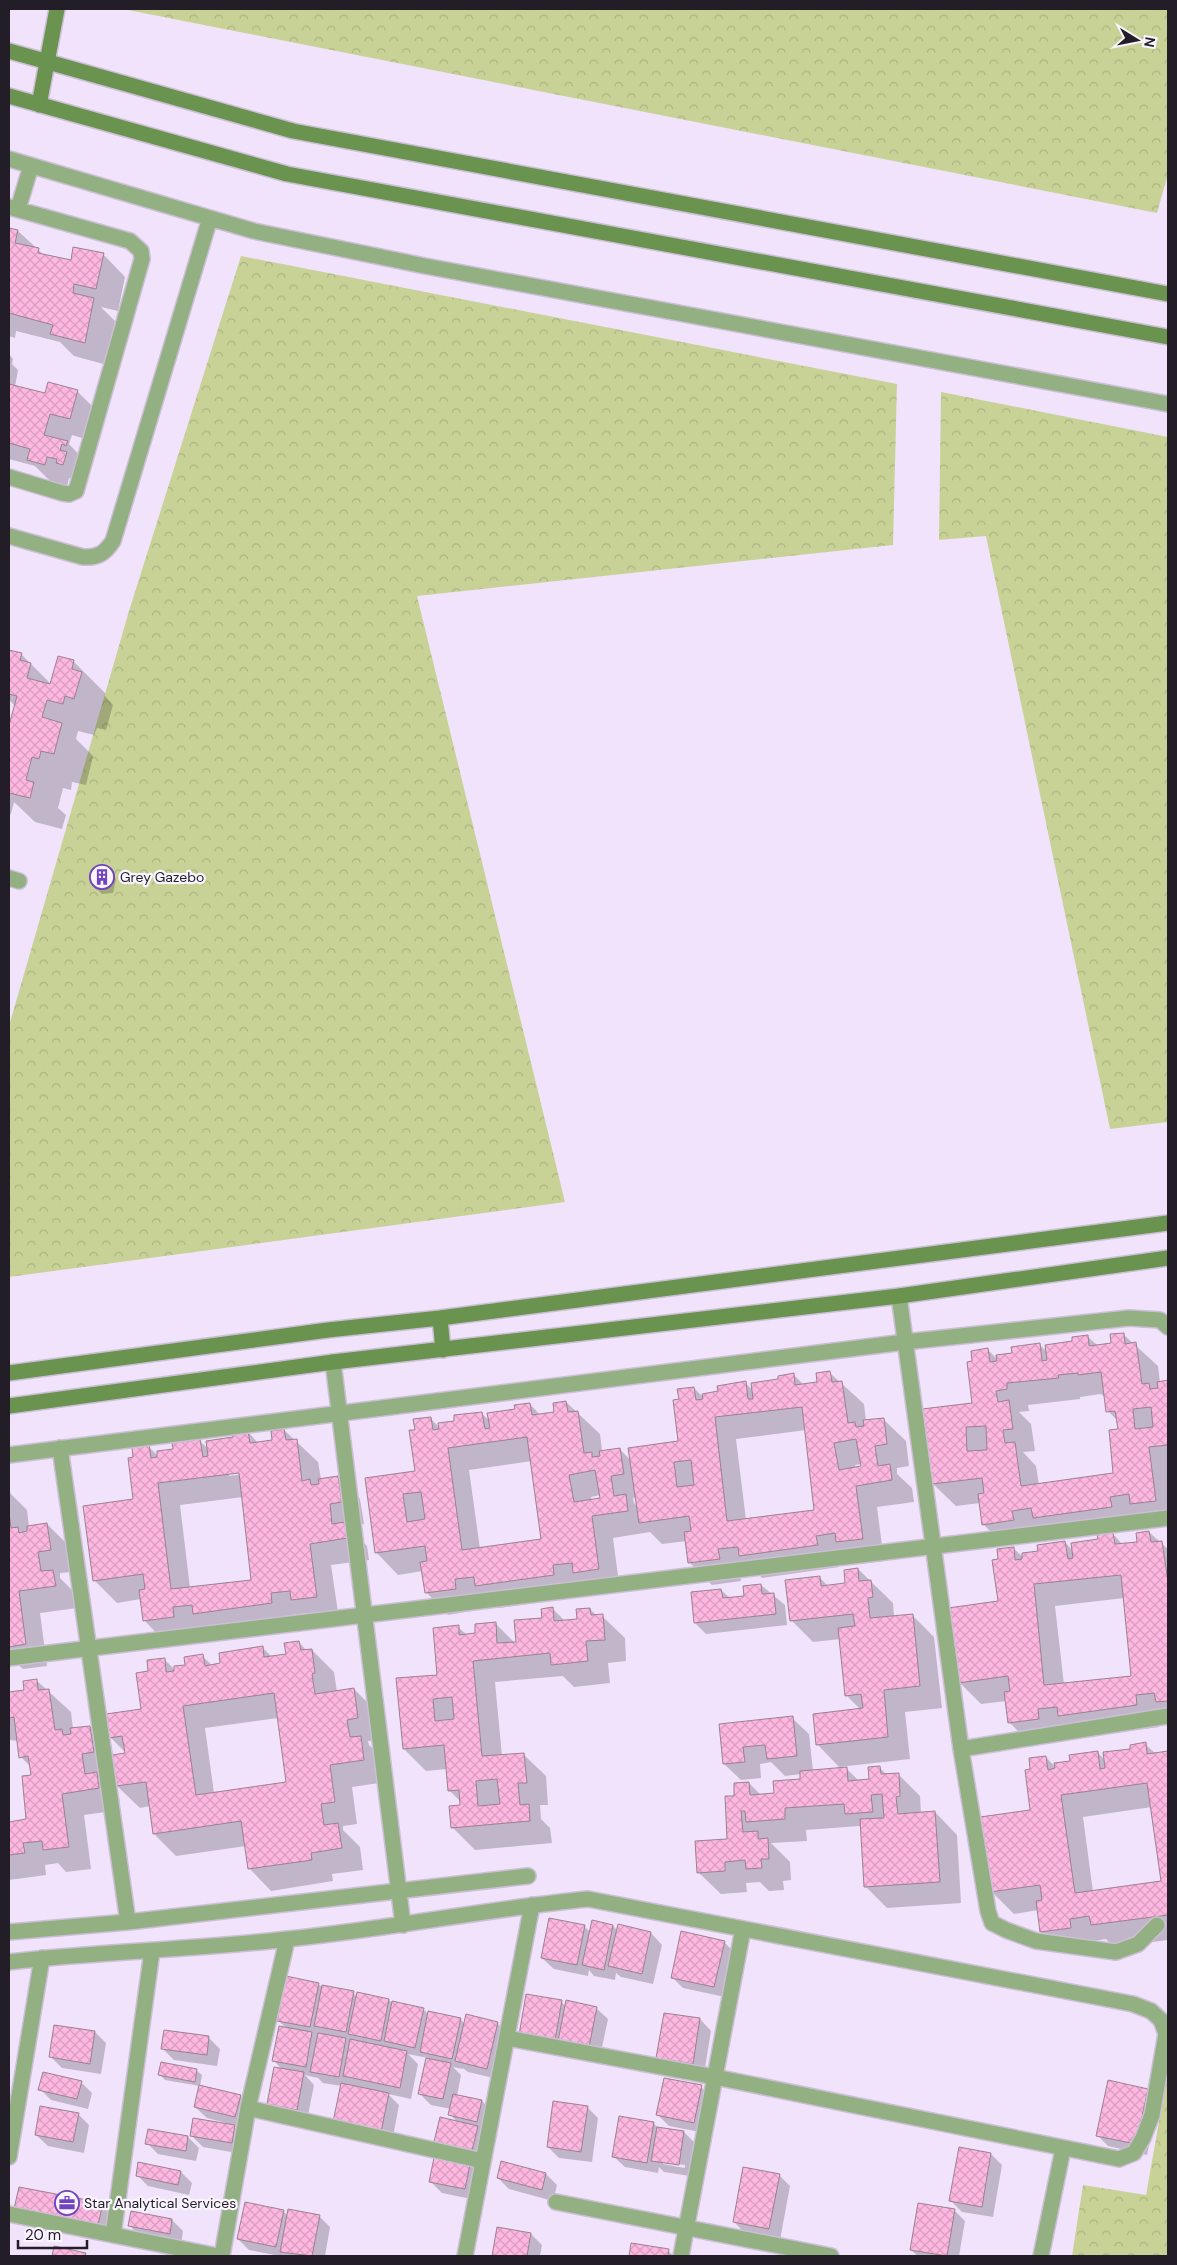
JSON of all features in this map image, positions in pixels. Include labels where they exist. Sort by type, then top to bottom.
[{"type":"street","points":[[39,105],[57,9]]},
{"type":"street","points":[[9,51],[292,131],[1168,294]]},
{"type":"street","points":[[9,96],[287,174],[1168,337]]},
{"type":"street","points":[[9,159],[254,231],[425,266],[1168,404]]},
{"type":"street","points":[[9,477],[62,493],[70,494],[76,490],[142,259],[141,251],[130,242],[14,208],[31,166]]},
{"type":"street","points":[[9,536],[83,557],[94,558],[106,552],[113,542],[210,218]]},
{"type":"street","points":[[9,1373],[328,1330],[440,1318],[1168,1223]]},
{"type":"street","points":[[9,1406],[333,1362],[899,1296],[1168,1258]]},
{"type":"street","points":[[899,1296],[961,1748],[988,1911],[992,1923],[1036,1940],[1116,1952],[1138,1944],[1157,1925]]},
{"type":"street","points":[[440,1318],[443,1350]]},
{"type":"street","points":[[9,1454],[905,1342],[1129,1318],[1155,1319],[1168,1327]]},
{"type":"street","points":[[333,1362],[403,1925]]},
{"type":"street","points":[[60,1448],[128,1922]]},
{"type":"street","points":[[9,1658],[1168,1518]]},
{"type":"street","points":[[961,1748],[1168,1716]]},
{"type":"street","points":[[9,1932],[128,1922],[528,1876]]},
{"type":"street","points":[[9,1962],[287,1940],[403,1925],[532,1905],[588,1899],[1124,2002],[1151,2011],[1161,2020],[1166,2034],[1152,2115],[1144,2138],[1134,2153],[1119,2159],[1062,2149],[715,2076],[507,2038]]},
{"type":"street","points":[[465,2256],[532,1905]]},
{"type":"street","points":[[681,2256],[743,1929]]},
{"type":"street","points":[[9,2214],[220,2256],[248,2108],[287,1940]]},
{"type":"street","points":[[113,2235],[152,1951]]},
{"type":"street","points":[[9,2158],[42,1958]]},
{"type":"street","points":[[248,2108],[484,2161]]},
{"type":"street","points":[[1041,2256],[1062,2149]]},
{"type":"street","points":[[556,2202],[831,2256]]},
{"type":"green space","points":[[123,9],[1168,9],[1168,174],[1157,213]]},
{"type":"green space","points":[[241,256],[897,384],[893,545],[417,596],[565,1202],[9,1277],[9,1026],[129,611]]},
{"type":"green space","points":[[941,392],[1168,437],[1168,1122],[1110,1129],[986,536],[939,540]]},
{"type":"green space","points":[[1168,2071],[1168,2256],[1072,2256],[1083,2185],[1146,2195]]},
{"type":"building","points":[[9,228],[18,230],[15,243],[39,248],[38,253],[71,260],[73,247],[104,253],[96,289],[74,284],[73,293],[94,298],[85,343],[50,334],[53,325],[9,313]]},
{"type":"building","points":[[48,382],[78,390],[70,419],[50,414],[44,435],[68,441],[66,446],[62,444],[60,450],[67,452],[63,465],[56,463],[57,459],[47,457],[45,465],[27,460],[30,449],[9,443],[9,384],[45,393]]},
{"type":"building","points":[[9,650],[22,653],[20,660],[31,663],[27,678],[50,684],[58,656],[74,660],[72,669],[82,672],[74,699],[65,696],[63,704],[47,700],[42,717],[62,723],[54,754],[41,751],[39,759],[32,757],[26,780],[34,782],[30,798],[9,793],[9,725],[17,696],[9,694]]},
{"type":"building","name":"Grey Gazebo","points":[[99,867],[111,873],[108,889],[96,889],[92,882]]},
{"type":"building","points":[[1124,1333],[1125,1344],[1136,1342],[1142,1384],[1149,1383],[1150,1389],[1158,1388],[1157,1382],[1168,1380],[1168,1445],[1149,1447],[1156,1501],[1130,1504],[1129,1494],[1110,1497],[1112,1507],[1033,1518],[1031,1508],[1012,1511],[1014,1520],[982,1525],[978,1494],[984,1493],[982,1478],[932,1484],[922,1409],[972,1403],[967,1362],[972,1361],[971,1351],[988,1348],[990,1362],[997,1361],[996,1355],[1012,1353],[1011,1347],[1040,1343],[1042,1361],[1047,1360],[1045,1345],[1072,1341],[1072,1337],[1088,1335],[1089,1346],[1111,1343],[1110,1334]],"holes":[[[1101,1372],[1106,1412],[1115,1411],[1118,1429],[1109,1430],[1113,1473],[1021,1486],[1015,1442],[1005,1443],[1003,1430],[1013,1429],[1009,1400],[998,1402],[996,1391],[1007,1389],[1007,1383],[1059,1378],[1058,1375],[1078,1373],[1078,1375]],[[1151,1407],[1153,1427],[1135,1429],[1133,1409]],[[986,1426],[987,1450],[967,1451],[966,1427]]]},
{"type":"building","points":[[830,1371],[832,1382],[842,1381],[848,1423],[855,1422],[856,1427],[864,1426],[863,1420],[884,1418],[887,1444],[875,1446],[878,1466],[890,1464],[892,1480],[856,1486],[863,1539],[836,1542],[835,1533],[816,1536],[818,1545],[739,1556],[738,1547],[718,1549],[720,1559],[688,1563],[684,1532],[691,1531],[689,1516],[639,1523],[628,1448],[678,1441],[673,1400],[679,1399],[677,1389],[694,1387],[696,1400],[703,1399],[702,1394],[718,1391],[717,1386],[746,1381],[748,1399],[753,1399],[751,1383],[778,1379],[778,1376],[794,1373],[795,1385],[817,1382],[816,1373]],"holes":[[[802,1407],[814,1510],[727,1521],[715,1417]],[[856,1439],[861,1466],[839,1470],[834,1443]],[[691,1460],[694,1485],[677,1487],[674,1462]]]},
{"type":"building","points":[[566,1401],[568,1412],[578,1411],[584,1453],[592,1452],[592,1457],[600,1456],[599,1451],[620,1448],[624,1474],[611,1476],[614,1496],[626,1494],[628,1511],[592,1516],[599,1569],[573,1573],[572,1563],[553,1565],[554,1575],[475,1586],[474,1577],[455,1579],[456,1589],[425,1593],[420,1562],[427,1561],[425,1546],[375,1553],[365,1478],[415,1471],[409,1430],[415,1430],[413,1419],[431,1417],[433,1430],[439,1429],[438,1423],[454,1421],[454,1415],[482,1412],[485,1429],[490,1428],[487,1413],[515,1409],[514,1405],[530,1403],[532,1415],[554,1412],[553,1403]],"holes":[[[527,1437],[541,1539],[462,1550],[448,1448]],[[595,1470],[600,1498],[574,1502],[569,1475]],[[421,1492],[425,1519],[407,1522],[403,1494]]]},
{"type":"building","points":[[284,1429],[286,1440],[297,1439],[302,1481],[310,1479],[311,1485],[319,1484],[318,1479],[338,1476],[342,1502],[330,1504],[332,1524],[345,1522],[347,1538],[310,1544],[317,1597],[291,1600],[290,1591],[271,1593],[272,1603],[193,1614],[192,1605],[173,1607],[174,1617],[143,1621],[139,1590],[145,1589],[143,1574],[93,1581],[83,1506],[133,1499],[128,1458],[133,1457],[132,1447],[149,1445],[151,1458],[157,1457],[157,1451],[173,1449],[172,1443],[200,1439],[203,1457],[208,1456],[206,1441],[233,1437],[232,1433],[248,1431],[250,1443],[272,1440],[271,1431]],"holes":[[[239,1473],[251,1580],[171,1589],[158,1483]]]},
{"type":"building","points":[[9,1513],[11,1528],[18,1527],[19,1533],[27,1531],[27,1526],[47,1523],[51,1550],[38,1552],[41,1571],[53,1570],[56,1586],[19,1591],[26,1644],[9,1647]]},
{"type":"building","points":[[1149,1531],[1151,1542],[1162,1541],[1168,1582],[1168,1701],[1156,1702],[1154,1693],[1136,1695],[1137,1705],[1058,1716],[1057,1707],[1038,1709],[1039,1719],[1008,1723],[1004,1692],[1010,1691],[1008,1676],[958,1683],[948,1608],[998,1601],[992,1560],[998,1559],[997,1549],[1014,1547],[1015,1560],[1022,1559],[1022,1553],[1038,1551],[1037,1545],[1065,1541],[1068,1559],[1073,1558],[1071,1543],[1098,1539],[1097,1535],[1113,1533],[1115,1544],[1137,1542],[1136,1533]],"holes":[[[1121,1575],[1131,1676],[1044,1685],[1034,1584]]]},
{"type":"building","points":[[858,1568],[859,1581],[871,1580],[873,1597],[868,1598],[870,1618],[913,1614],[920,1686],[884,1690],[888,1737],[816,1745],[813,1714],[863,1708],[861,1694],[845,1696],[838,1628],[855,1626],[853,1614],[790,1621],[785,1580],[820,1576],[821,1586],[845,1583],[844,1570]]},
{"type":"building","points":[[761,1584],[762,1594],[774,1593],[776,1614],[694,1623],[691,1592],[721,1589],[723,1598],[744,1596],[743,1586]]},
{"type":"building","points":[[553,1607],[554,1621],[577,1619],[576,1609],[590,1608],[591,1615],[603,1614],[605,1640],[586,1641],[588,1661],[551,1665],[550,1653],[473,1661],[482,1756],[524,1753],[527,1783],[518,1783],[520,1805],[529,1804],[530,1821],[451,1828],[449,1806],[460,1805],[459,1790],[448,1791],[444,1745],[403,1749],[396,1678],[437,1675],[433,1628],[459,1625],[459,1635],[475,1633],[475,1624],[496,1622],[497,1643],[516,1642],[514,1620],[542,1618],[541,1609]],"holes":[[[452,1697],[454,1719],[435,1721],[433,1699]],[[497,1779],[500,1804],[478,1806],[476,1781]]]},
{"type":"building","points":[[299,1641],[301,1650],[312,1649],[315,1673],[312,1674],[315,1694],[354,1688],[358,1718],[347,1720],[350,1737],[361,1736],[364,1760],[330,1765],[335,1802],[321,1804],[324,1825],[338,1823],[342,1848],[311,1853],[312,1860],[248,1869],[241,1821],[153,1834],[146,1782],[116,1786],[112,1755],[125,1753],[122,1736],[109,1738],[106,1714],[141,1709],[136,1673],[148,1671],[147,1660],[165,1658],[166,1672],[174,1671],[174,1666],[185,1665],[184,1657],[203,1654],[205,1666],[220,1663],[219,1653],[263,1646],[264,1657],[286,1654],[284,1643]],"holes":[[[274,1693],[286,1782],[196,1795],[183,1706]]]},
{"type":"building","points":[[37,1679],[38,1690],[49,1689],[55,1730],[62,1729],[63,1735],[71,1734],[70,1728],[90,1726],[94,1752],[82,1754],[85,1774],[97,1772],[99,1788],[62,1794],[69,1847],[43,1850],[42,1841],[23,1843],[25,1853],[9,1855],[9,1822],[26,1819],[22,1776],[31,1775],[28,1756],[19,1758],[14,1717],[9,1718],[9,1692],[24,1690],[23,1681]]},
{"type":"building","points":[[793,1716],[797,1756],[767,1759],[765,1745],[743,1747],[745,1762],[723,1764],[719,1724]]},
{"type":"building","points":[[1146,1742],[1147,1754],[1168,1751],[1168,1915],[1091,1925],[1089,1916],[1070,1919],[1071,1928],[1040,1932],[1036,1901],[1042,1900],[1040,1885],[990,1892],[980,1817],[1030,1810],[1025,1770],[1030,1769],[1029,1758],[1046,1756],[1048,1770],[1055,1768],[1054,1763],[1070,1761],[1069,1755],[1098,1751],[1100,1769],[1105,1768],[1103,1752],[1130,1749],[1130,1745]],"holes":[[[1147,1783],[1161,1881],[1075,1893],[1061,1795]]]},
{"type":"building","points":[[880,1766],[881,1774],[899,1773],[900,1796],[896,1797],[898,1814],[935,1811],[940,1882],[864,1887],[860,1819],[884,1818],[882,1794],[871,1795],[873,1812],[845,1814],[844,1804],[785,1808],[785,1819],[746,1822],[745,1811],[741,1811],[743,1832],[758,1831],[758,1839],[768,1838],[769,1859],[761,1859],[762,1868],[746,1869],[745,1860],[725,1862],[725,1871],[697,1873],[695,1841],[727,1839],[725,1796],[734,1796],[734,1783],[749,1782],[750,1795],[774,1793],[773,1781],[800,1779],[800,1771],[847,1767],[848,1781],[869,1779],[868,1767]]},
{"type":"building","points":[[549,1918],[585,1925],[577,1965],[541,1958]]},
{"type":"building","points":[[592,1920],[613,1925],[604,1970],[582,1965]]},
{"type":"building","points":[[618,1924],[651,1932],[642,1974],[608,1966]]},
{"type":"building","points":[[681,1931],[725,1941],[714,1987],[671,1978]]},
{"type":"building","points":[[286,1976],[319,1983],[310,2027],[277,2021]]},
{"type":"building","points":[[322,1985],[354,1991],[346,2032],[314,2026]]},
{"type":"building","points":[[357,1992],[389,1999],[381,2041],[348,2034]]},
{"type":"building","points":[[526,1994],[562,2000],[555,2041],[519,2035]]},
{"type":"building","points":[[566,2000],[597,2007],[589,2047],[558,2041]]},
{"type":"building","points":[[392,2001],[424,2008],[415,2048],[384,2041]]},
{"type":"building","points":[[428,2011],[461,2018],[452,2059],[420,2052]]},
{"type":"building","points":[[664,2013],[700,2018],[693,2064],[656,2058]]},
{"type":"building","points":[[466,2014],[498,2022],[487,2069],[455,2061]]},
{"type":"building","points":[[54,2025],[95,2031],[90,2064],[49,2057]]},
{"type":"building","points":[[279,2026],[312,2032],[306,2067],[272,2061]]},
{"type":"building","points":[[164,2030],[209,2036],[207,2055],[161,2049]]},
{"type":"building","points":[[318,2033],[346,2038],[339,2077],[310,2072]]},
{"type":"building","points":[[350,2039],[407,2051],[400,2088],[343,2076]]},
{"type":"building","points":[[426,2058],[451,2063],[443,2099],[418,2094]]},
{"type":"building","points":[[161,2062],[197,2069],[195,2082],[158,2075]]},
{"type":"building","points":[[274,2067],[304,2072],[297,2110],[267,2104]]},
{"type":"building","points":[[43,2072],[82,2081],[77,2099],[38,2090]]},
{"type":"building","points":[[664,2078],[702,2085],[694,2123],[656,2115]]},
{"type":"building","points":[[1108,2080],[1148,2089],[1136,2144],[1096,2136]]},
{"type":"building","points":[[341,2083],[389,2093],[381,2132],[333,2122]]},
{"type":"building","points":[[199,2085],[241,2095],[235,2117],[194,2107]]},
{"type":"building","points":[[453,2094],[482,2100],[477,2122],[448,2115]]},
{"type":"building","points":[[553,2101],[588,2106],[581,2152],[547,2147]]},
{"type":"building","points":[[40,2106],[79,2113],[73,2142],[35,2135]]},
{"type":"building","points":[[619,2116],[654,2122],[647,2163],[612,2157]]},
{"type":"building","points":[[440,2117],[478,2126],[471,2155],[433,2146]]},
{"type":"building","points":[[193,2118],[235,2125],[232,2143],[190,2136]]},
{"type":"building","points":[[657,2127],[684,2131],[679,2165],[651,2161]]},
{"type":"building","points":[[148,2129],[188,2136],[186,2151],[145,2144]]},
{"type":"building","points":[[959,2147],[991,2153],[982,2207],[949,2201]]},
{"type":"building","points":[[435,2153],[471,2160],[465,2189],[429,2182]]},
{"type":"building","points":[[501,2161],[546,2173],[542,2190],[497,2178]]},
{"type":"building","points":[[138,2162],[181,2171],[178,2185],[136,2176]]},
{"type":"building","points":[[743,2167],[780,2174],[769,2229],[733,2222]]},
{"type":"building","points":[[19,2187],[103,2203],[98,2225],[14,2209]]},
{"type":"building","points":[[245,2202],[284,2210],[276,2247],[237,2239]]},
{"type":"building","points":[[918,2203],[955,2209],[947,2256],[910,2250]]},
{"type":"building","points":[[288,2209],[320,2215],[312,2256],[280,2252]]},
{"type":"building","points":[[131,2211],[172,2219],[170,2234],[128,2226]]},
{"type":"building","points":[[497,2227],[531,2233],[527,2256],[492,2256]]},
{"type":"building","points":[[631,2243],[669,2249],[668,2256],[629,2256]]},
{"type":"building","points":[[54,2246],[86,2253],[85,2256],[52,2256]]},
{"type":"place","name":"Grey Gazebo","points":[[102,877]]},
{"type":"place","name":"Star Analytical Services","points":[[67,2203]]}]
